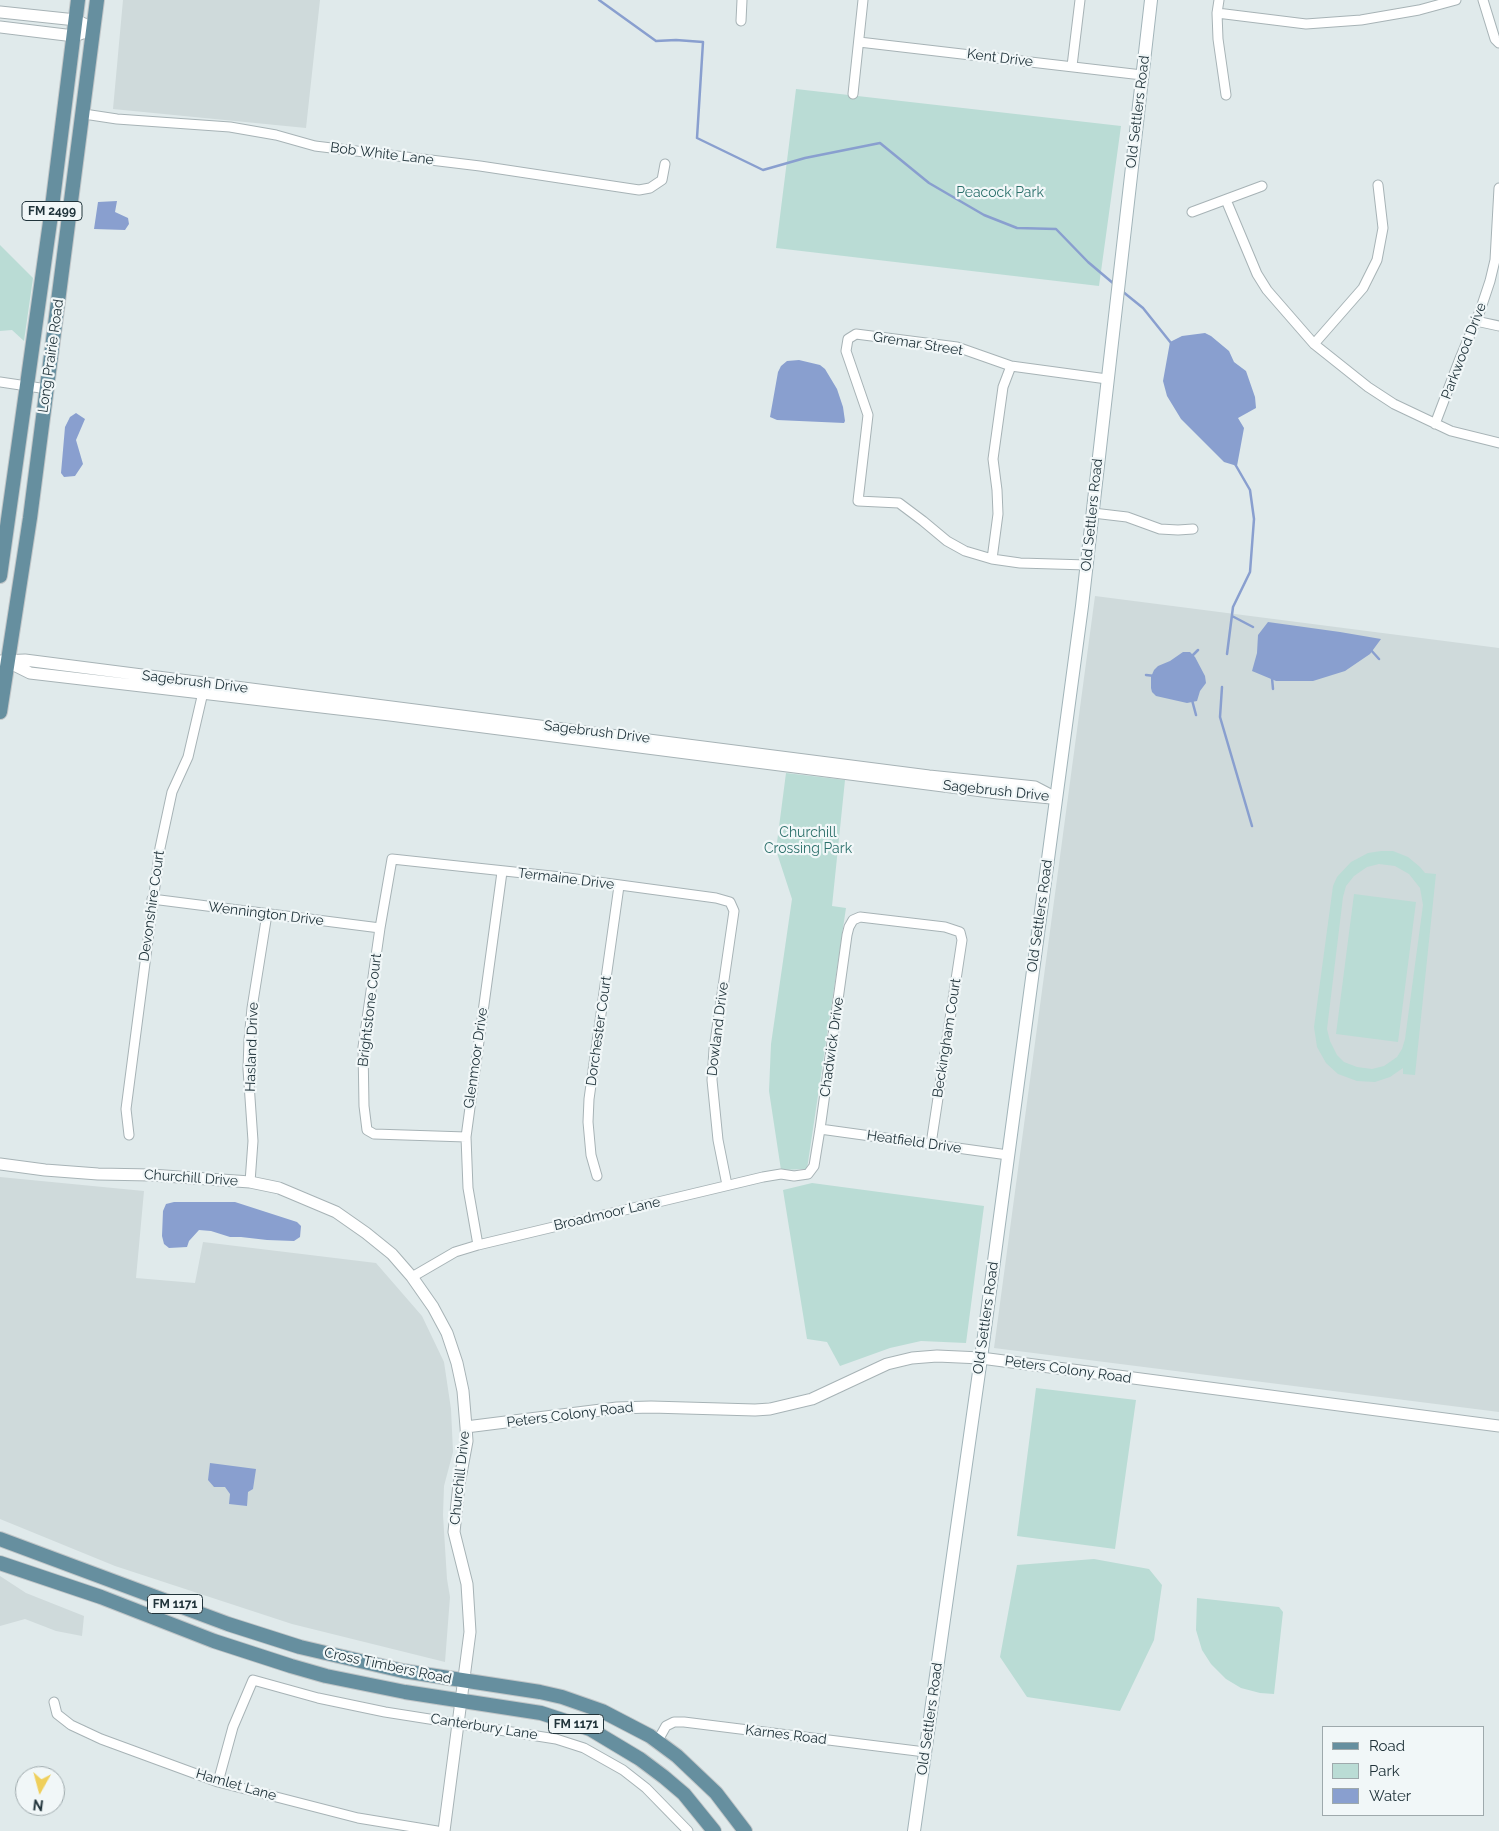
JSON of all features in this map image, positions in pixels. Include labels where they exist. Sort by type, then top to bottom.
[{"type":"main road","name":"Long Prairie Road","points":[[0,576],[51,215],[78,0]]},
{"type":"main road","name":"Long Prairie Road","points":[[0,712],[4,662],[30,518],[98,0]]},
{"type":"main road","name":"Old Settlers Road","points":[[914,1831],[981,1358],[1087,565],[1150,0]]},
{"type":"main road","name":"Cross Timbers Road","points":[[0,1540],[228,1624],[300,1647],[385,1667],[540,1692],[602,1711],[657,1742],[697,1773],[716,1793],[745,1831]]},
{"type":"main road","name":"Cross Timbers Road","points":[[0,1563],[101,1598],[214,1641],[291,1666],[364,1684],[461,1702],[541,1713],[590,1729],[625,1749],[664,1777],[684,1794],[714,1831]]},
{"type":"main road","points":[[101,1598],[108,1579]]},
{"type":"street","points":[[741,21],[742,0]]},
{"type":"street","points":[[853,94],[863,0]]},
{"type":"street","points":[[1072,66],[1080,0]]},
{"type":"street","points":[[1219,0],[1217,13],[1218,39],[1226,95]]},
{"type":"street","points":[[1217,13],[1315,24],[1361,20],[1419,10],[1456,0]]},
{"type":"street","points":[[1483,0],[1495,39],[1499,43]]},
{"type":"street","points":[[0,12],[76,20],[94,29]]},
{"type":"street","points":[[0,27],[74,36],[94,29]]},
{"type":"street","name":"Kent Drive","points":[[858,42],[1142,75]]},
{"type":"street","name":"Bob White Lane","points":[[84,114],[134,121],[230,127],[276,135],[315,146],[480,166],[639,190],[650,188],[662,180],[665,164]]},
{"type":"street","points":[[1314,344],[1363,288],[1377,260],[1383,228],[1378,185]]},
{"type":"street","points":[[1192,212],[1262,186]]},
{"type":"street","name":"Parkwood Drive","points":[[1436,424],[1480,311],[1495,260],[1497,194],[1499,188]]},
{"type":"street","points":[[1226,200],[1257,274],[1266,290],[1314,344],[1368,387],[1394,404],[1459,434],[1499,443]]},
{"type":"street","points":[[1476,320],[1499,326]]},
{"type":"street","name":"Gremar Street","points":[[992,560],[965,551],[947,541],[923,520],[899,503],[858,501],[868,415],[846,351],[848,339],[856,334],[957,347],[1011,366],[1107,379]]},
{"type":"street","points":[[1011,366],[1003,388],[993,459],[998,514],[992,560],[1020,563],[1087,565]]},
{"type":"street","points":[[0,382],[47,389]]},
{"type":"street","points":[[1092,513],[1127,517],[1160,529],[1178,530],[1193,528]]},
{"type":"street","name":"Sagebrush Drive","points":[[4,662],[26,660],[148,677],[204,688],[713,752],[1035,788],[1056,798]]},
{"type":"street","name":"Sagebrush Drive","points":[[4,662],[30,673],[109,683],[204,688]]},
{"type":"street","points":[[109,683],[110,678],[114,677],[142,679],[148,677]]},
{"type":"street","name":"Devonshire Court","points":[[129,1135],[126,1109],[152,899],[167,810],[172,792],[188,757],[204,688]]},
{"type":"street","name":"Brightstone Court","points":[[401,860],[392,860],[363,1047],[363,1097],[367,1130],[374,1134],[466,1137]]},
{"type":"street","name":"Termaine Drive","points":[[401,860],[561,878],[716,898],[730,902]]},
{"type":"street","name":"Glenmoor Drive","points":[[478,1245],[468,1188],[466,1137],[502,872]]},
{"type":"street","name":"Dorchester Court","points":[[597,1176],[590,1147],[589,1099],[619,886]]},
{"type":"street","name":"Wennington Drive","points":[[152,899],[380,928]]},
{"type":"street","name":"Dowland Drive","points":[[727,1185],[718,1140],[712,1080],[714,1049],[734,910],[730,902]]},
{"type":"street","name":"Hasland Drive","points":[[250,1182],[252,1141],[248,1069],[249,1040],[253,999],[267,914]]},
{"type":"street","name":"Beckingham Court","points":[[853,920],[860,917],[869,918],[945,927],[960,932],[962,940],[931,1144]]},
{"type":"street","name":"Chadwick Drive","points":[[808,1174],[814,1166],[847,934],[853,920]]},
{"type":"street","name":"Heatfield Drive","points":[[820,1129],[1008,1155]]},
{"type":"street","name":"Churchill Drive","points":[[0,1164],[89,1174],[151,1175],[250,1182],[279,1188],[336,1212],[366,1233],[392,1254],[412,1277],[433,1307],[447,1333],[457,1362],[463,1391],[467,1441],[459,1484],[454,1532],[467,1584],[470,1632],[444,1831]]},
{"type":"street","name":"Broadmoor Lane","points":[[412,1277],[455,1252],[478,1245],[772,1175],[808,1174]]},
{"type":"street","name":"Peters Colony Road","points":[[466,1426],[617,1408],[770,1409],[812,1399],[874,1369],[900,1360],[937,1356],[981,1358],[1499,1426]]},
{"type":"street","name":"Canterbury Lane","points":[[218,1782],[233,1727],[253,1680],[328,1700],[385,1712],[556,1739],[584,1748],[623,1770],[646,1788],[688,1831]]},
{"type":"street","name":"Hamlet Lane","points":[[54,1702],[57,1714],[71,1726],[218,1782],[358,1818],[437,1831]]},
{"type":"street","name":"Karnes Road","points":[[657,1742],[666,1726],[674,1722],[684,1722],[925,1752]]},
{"type":"shaded area","points":[[123,0],[320,0],[306,128],[113,109]]},
{"type":"shaded area","points":[[1095,596],[1499,648],[1499,1412],[994,1348]]},
{"type":"shaded area","points":[[0,1177],[144,1191],[136,1278],[195,1283],[203,1242],[376,1263],[422,1316],[444,1362],[451,1409],[453,1452],[444,1486],[443,1515],[450,1597],[445,1662],[292,1624],[115,1566],[0,1519]]},
{"type":"shaded area","points":[[0,1576],[26,1593],[84,1616],[82,1636],[56,1631],[25,1619],[0,1626]]},
{"type":"green space","name":"Peacock Park","points":[[796,89],[1121,126],[1099,286],[776,248]]},
{"type":"green space","points":[[0,245],[33,278],[24,341],[12,330],[0,331]]},
{"type":"green space","name":"Churchill Crossing Park","points":[[786,773],[845,780],[832,906],[846,908],[807,1169],[781,1170],[769,1091],[771,1044],[792,899],[776,850]]},
{"type":"green space","points":[[1393,851],[1408,857],[1425,873],[1436,874],[1415,1075],[1403,1074],[1403,1068],[1390,1077],[1375,1082],[1357,1081],[1338,1074],[1326,1063],[1317,1047],[1314,1027],[1333,886],[1337,877],[1351,862],[1368,853]],"holes":[[[1379,864],[1395,866],[1409,874],[1420,888],[1423,905],[1405,1039],[1397,1057],[1384,1066],[1372,1069],[1357,1067],[1344,1062],[1337,1055],[1330,1041],[1327,1029],[1343,897],[1346,886],[1354,876],[1367,867]]]},
{"type":"green space","points":[[1354,894],[1416,902],[1398,1042],[1336,1034]]},
{"type":"green space","points":[[812,1183],[984,1206],[966,1343],[921,1341],[890,1348],[840,1366],[827,1342],[807,1339],[783,1190]]},
{"type":"green space","points":[[1036,1388],[1136,1400],[1115,1549],[1017,1536]]},
{"type":"green space","points":[[1094,1559],[1149,1569],[1162,1585],[1154,1640],[1120,1711],[1027,1697],[1000,1657],[1017,1565]]},
{"type":"green space","points":[[1197,1598],[1279,1607],[1283,1612],[1274,1694],[1260,1693],[1241,1688],[1226,1679],[1211,1664],[1202,1650],[1196,1630]]},
{"type":"water","points":[[117,201],[115,212],[128,218],[129,224],[125,230],[94,229],[98,202]]},
{"type":"water","points":[[1205,333],[1229,351],[1234,362],[1246,371],[1255,397],[1256,408],[1238,418],[1244,428],[1237,466],[1224,462],[1181,419],[1167,396],[1163,381],[1170,342],[1182,336]]},
{"type":"water","points":[[799,360],[820,365],[825,369],[837,389],[843,407],[844,423],[777,420],[770,417],[778,372],[781,366],[787,361]]},
{"type":"water","points":[[76,413],[85,419],[76,440],[83,464],[75,476],[64,477],[61,473],[65,427],[70,417]]},
{"type":"water","points":[[1268,622],[1381,639],[1370,654],[1345,671],[1313,681],[1276,681],[1252,671],[1257,653],[1258,635]]},
{"type":"water","points":[[1183,652],[1190,652],[1195,657],[1205,676],[1206,683],[1200,691],[1197,701],[1187,703],[1156,696],[1151,688],[1151,677],[1154,670]]},
{"type":"water","points":[[174,1202],[235,1202],[297,1222],[301,1226],[300,1237],[294,1241],[267,1240],[230,1237],[211,1231],[199,1230],[189,1241],[187,1247],[169,1248],[164,1244],[162,1236],[163,1211],[166,1204]]},
{"type":"water","points":[[210,1463],[256,1469],[253,1489],[248,1492],[247,1506],[229,1504],[230,1494],[225,1487],[214,1487],[208,1480]]},
{"type":"waterway","points":[[599,0],[656,41],[703,42],[697,138],[763,170],[805,158],[880,143],[929,183],[984,215],[1017,228],[1056,229],[1088,262],[1114,284]]},
{"type":"waterway","points":[[1122,291],[1143,308],[1171,343]]},
{"type":"waterway","points":[[1227,654],[1233,607],[1250,572],[1254,519],[1250,490],[1235,464]]},
{"type":"waterway","points":[[1232,616],[1253,627]]},
{"type":"waterway","points":[[1370,649],[1379,659]]},
{"type":"waterway","points":[[1192,656],[1198,650]]},
{"type":"waterway","points":[[1146,675],[1155,676]]},
{"type":"waterway","points":[[1272,678],[1273,689]]},
{"type":"waterway","points":[[1222,687],[1220,717],[1252,826]]},
{"type":"waterway","points":[[1192,700],[1196,715]]}]
